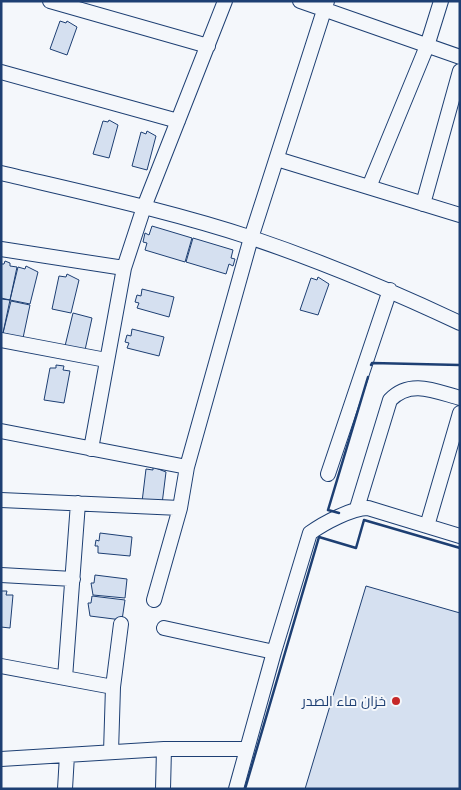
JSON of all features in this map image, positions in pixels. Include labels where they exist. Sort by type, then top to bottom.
[{"type":"street","points":[[50,1],[208,46]]},
{"type":"street","points":[[91,448],[124,268],[144,207],[225,1]]},
{"type":"street","points":[[300,1],[326,5],[460,58]]},
{"type":"street","points":[[369,187],[427,46],[441,1]]},
{"type":"street","points":[[154,600],[180,508],[187,467],[251,238],[326,5]]},
{"type":"street","points":[[423,204],[460,71]]},
{"type":"street","points":[[1,72],[178,121]]},
{"type":"street","points":[[276,159],[460,216]]},
{"type":"street","points":[[1,173],[144,207],[251,238],[390,290],[460,323]]},
{"type":"street","points":[[1,249],[124,268]]},
{"type":"street","points":[[328,474],[390,290]]},
{"type":"street","points":[[1,340],[106,360]]},
{"type":"street","points":[[357,508],[390,400],[406,388],[419,387],[460,398]]},
{"type":"street","points":[[427,526],[460,413]]},
{"type":"street","points":[[1,431],[187,467]]},
{"type":"street","points":[[1,500],[180,508]]},
{"type":"street","points":[[65,678],[78,503]]},
{"type":"street","points":[[236,789],[274,652],[310,533],[357,508],[368,508],[460,536]]},
{"type":"street","points":[[1,575],[73,579]]},
{"type":"street","points":[[111,752],[113,687],[120,624]]},
{"type":"street","points":[[164,628],[274,652]]},
{"type":"street","points":[[1,666],[113,687]]},
{"type":"street","points":[[1,759],[164,749],[247,749]]},
{"type":"street","points":[[162,789],[164,749]]},
{"type":"street","points":[[66,789],[67,755]]},
{"type":"building","points":[[60,21],[66,23],[67,21],[77,27],[67,55],[50,49]]},
{"type":"building","points":[[109,120],[118,125],[109,158],[93,154],[103,121],[108,122]]},
{"type":"building","points":[[147,131],[156,136],[147,170],[132,166],[141,132],[146,134]]},
{"type":"building","points":[[152,226],[192,238],[185,262],[145,250],[147,243],[143,242],[145,233],[149,235]]},
{"type":"building","points":[[193,238],[233,250],[231,258],[235,259],[233,266],[229,264],[226,274],[186,262]]},
{"type":"building","points":[[5,261],[10,263],[10,266],[17,267],[10,300],[1,298],[1,264],[4,264]]},
{"type":"building","points":[[26,266],[38,272],[30,304],[10,300],[18,267],[25,269]]},
{"type":"building","points":[[67,274],[79,280],[71,313],[52,309],[59,276],[66,277]]},
{"type":"building","points":[[318,277],[329,284],[318,315],[300,310],[311,278],[317,280]]},
{"type":"building","points":[[142,289],[174,297],[169,317],[137,308],[139,303],[135,302],[137,295],[141,296]]},
{"type":"building","points":[[1,299],[10,300],[3,333],[1,333]]},
{"type":"building","points":[[11,301],[30,305],[23,338],[3,333]]},
{"type":"building","points":[[73,313],[92,318],[85,350],[65,346]]},
{"type":"building","points":[[132,329],[164,337],[159,356],[127,348],[129,343],[125,342],[127,335],[131,336]]},
{"type":"building","points":[[56,365],[64,366],[63,370],[70,371],[64,403],[44,400],[50,368],[56,368]]},
{"type":"building","points":[[153,467],[166,472],[162,504],[142,502],[146,469],[153,470]]},
{"type":"building","points":[[100,533],[132,537],[130,556],[98,553],[98,546],[95,546],[96,540],[99,541]]},
{"type":"building","points":[[95,575],[127,579],[125,598],[93,595],[91,583],[94,583]]},
{"type":"building","name":"خزان ماء الصدر","points":[[366,586],[460,613],[460,789],[305,789]]},
{"type":"building","points":[[1,591],[7,591],[6,595],[13,595],[10,628],[1,627]]},
{"type":"building","points":[[92,596],[125,600],[122,620],[90,616],[88,603],[91,603]]},
{"type":"wall","points":[[371,365],[372,363],[460,365]]},
{"type":"wall","points":[[339,513],[328,510],[368,377]]},
{"type":"wall","points":[[245,789],[319,537],[356,548],[364,520],[460,548]]},
{"type":"place","name":"خزان ماء الصدر","points":[[396,701]]}]
